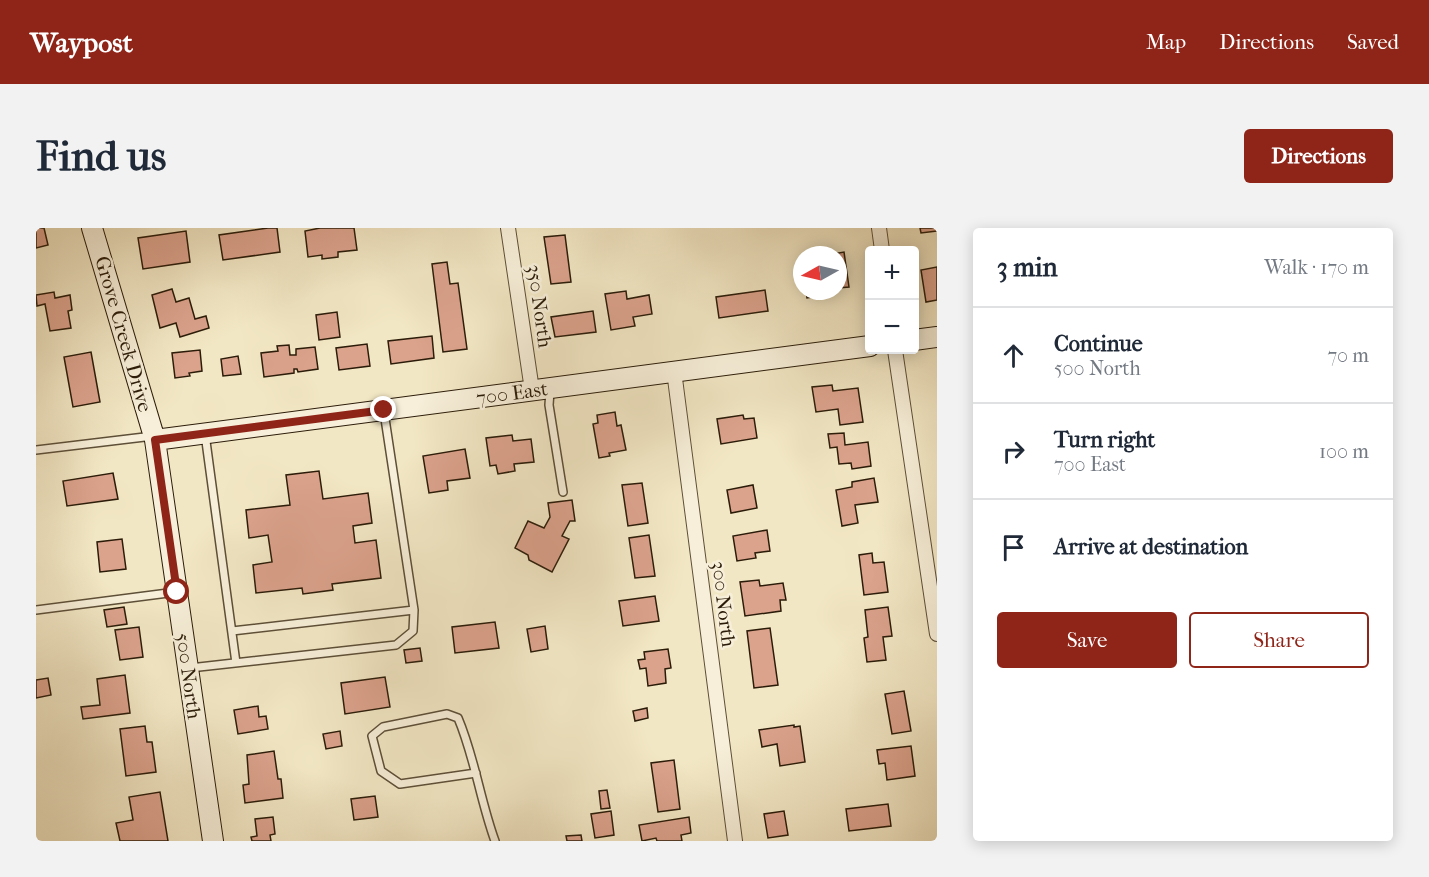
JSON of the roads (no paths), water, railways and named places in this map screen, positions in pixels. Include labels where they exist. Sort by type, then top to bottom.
[{"type":"street","name":"Grove Creek Drive","points":[[92,228],[154,438]]},
{"type":"street","name":"350 North","points":[[508,228],[541,389]]},
{"type":"street","points":[[879,228],[881,246]]},
{"type":"street","points":[[919,339],[937,337]]},
{"type":"street","name":"700 East","points":[[154,438],[205,434],[865,347]]},
{"type":"street","points":[[896,354],[937,634]]},
{"type":"street","name":"300 North","points":[[674,371],[735,841]]},
{"type":"street","name":"500 North","points":[[154,438],[213,841]]},
{"type":"lane","points":[[541,389],[549,405],[563,492]]},
{"type":"lane","points":[[188,669],[396,645],[413,631],[414,610],[384,410]]},
{"type":"lane","points":[[205,434],[236,663]]},
{"type":"lane","points":[[36,450],[154,438]]},
{"type":"lane","points":[[36,610],[177,592]]},
{"type":"lane","points":[[232,631],[414,610]]},
{"type":"lane","points":[[476,773],[400,784],[381,771],[372,736],[383,727],[447,714],[458,718],[470,747],[476,773],[486,817],[495,841]]}]
